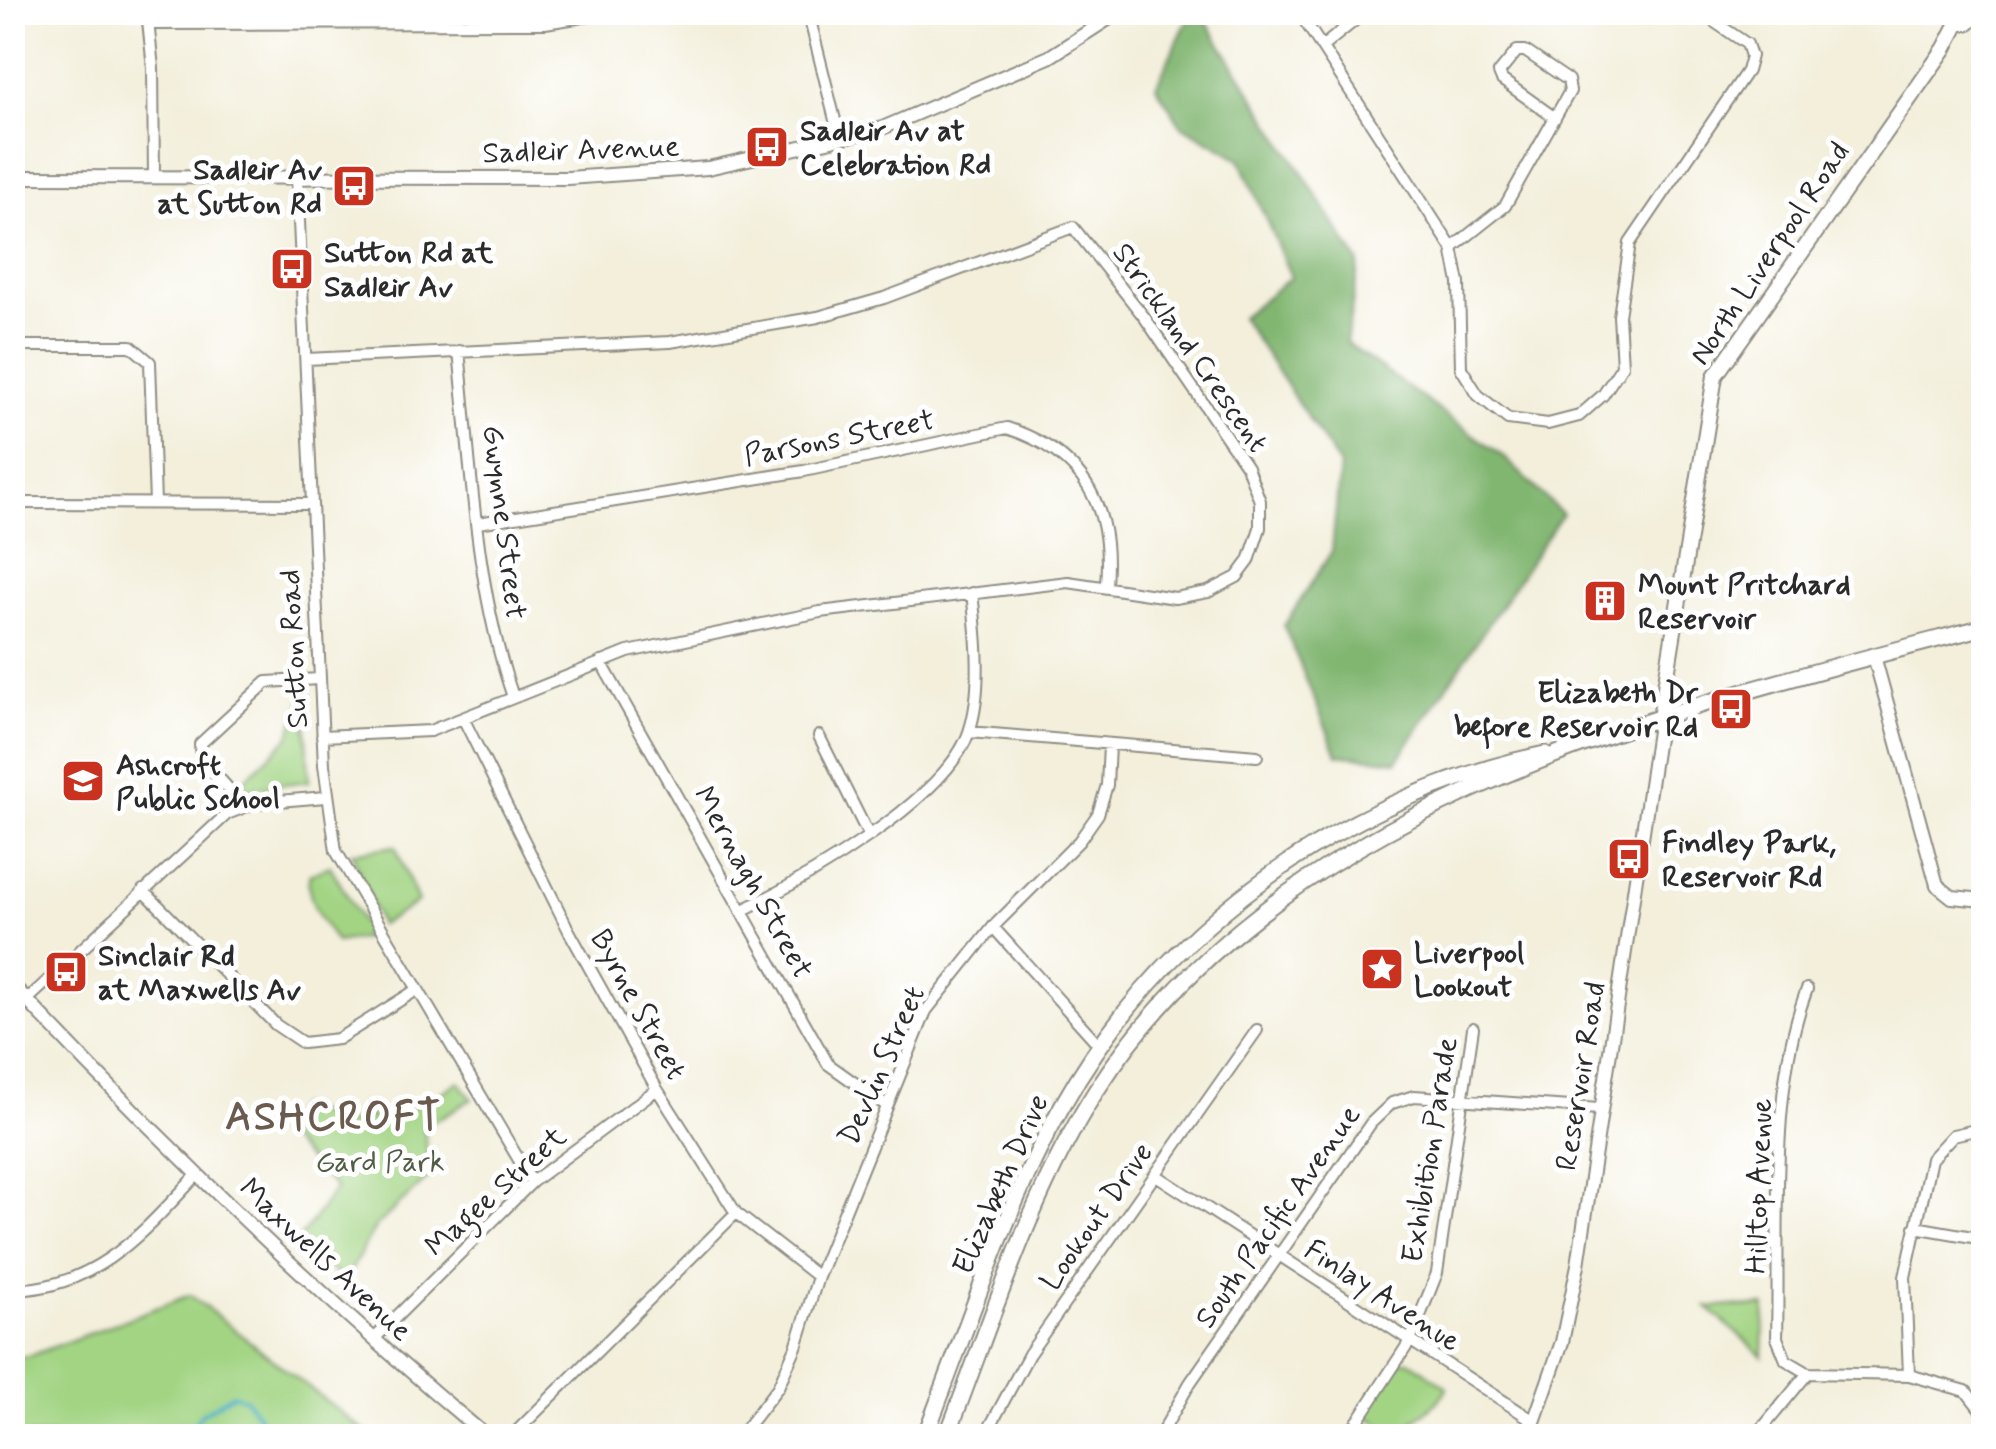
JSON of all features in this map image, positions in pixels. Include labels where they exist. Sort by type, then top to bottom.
[{"type":"main road","points":[[1954,18],[1968,23],[1979,17]]},
{"type":"main road","name":"North Liverpool Road","points":[[1660,718],[1715,376],[1945,48],[1954,18]]},
{"type":"main road","name":"Elizabeth Drive","points":[[947,1436],[1050,1175],[1096,1092],[1167,997],[1231,933],[1312,874],[1414,819],[1573,748],[1660,718],[1984,627]]},
{"type":"main road","name":"Elizabeth Drive","points":[[925,1436],[1031,1168],[1062,1104],[1100,1046],[1176,953],[1263,878],[1307,848],[1403,799],[1518,759],[1573,748]]},
{"type":"street","points":[[154,177],[148,18],[545,22],[616,12]]},
{"type":"street","points":[[808,12],[839,136]]},
{"type":"street","name":"Sadleir Avenue","points":[[12,177],[634,175],[760,158],[813,147],[839,136],[866,134],[974,92],[1049,57],[1119,12]]},
{"type":"street","points":[[1299,12],[1452,248],[1458,283],[1461,368],[1478,395],[1508,419],[1548,424],[1579,416],[1602,395],[1622,366],[1619,316],[1630,243],[1747,71],[1747,44],[1700,12]]},
{"type":"street","points":[[1322,47],[1365,12]]},
{"type":"street","points":[[1452,248],[1506,206],[1555,118],[1570,91],[1568,80],[1525,51],[1517,51],[1499,72],[1502,80],[1555,118]]},
{"type":"street","name":"Sutton Road","points":[[297,178],[322,736],[326,797],[336,851],[532,1182]]},
{"type":"street","name":"Strickland Crescent","points":[[306,359],[670,342],[818,317],[884,298],[1073,227],[1146,318],[1247,468],[1260,501],[1256,544],[1244,568],[1228,583],[1196,596],[1175,598],[1106,584],[1068,582],[820,612],[601,662],[430,731],[322,736]]},
{"type":"street","points":[[12,346],[130,346],[144,354],[150,362],[155,503]]},
{"type":"street","name":"Gwynne Street","points":[[459,350],[496,650],[512,697]]},
{"type":"street","name":"Parsons Street","points":[[478,522],[804,471],[1007,428],[1039,438],[1075,466],[1098,503],[1108,559],[1106,584]]},
{"type":"street","points":[[12,503],[312,504]]},
{"type":"street","points":[[741,911],[868,834],[913,803],[939,778],[969,732],[976,674],[972,593]]},
{"type":"street","points":[[1874,656],[1938,885],[1952,897],[1984,900]]},
{"type":"street","name":"Mernagh Street","points":[[601,662],[828,1064],[887,1106]]},
{"type":"street","points":[[243,805],[198,752],[200,744],[267,682],[320,679]]},
{"type":"street","name":"Reservoir Road","points":[[1529,1436],[1571,1301],[1660,718]]},
{"type":"street","name":"Byrne Street","points":[[464,720],[569,932],[657,1089],[736,1213],[818,1277]]},
{"type":"street","points":[[969,732],[1258,756]]},
{"type":"street","points":[[819,736],[868,834]]},
{"type":"street","name":"Devlin Street","points":[[740,1436],[778,1387],[818,1277],[926,1011],[993,927],[1079,841],[1098,814],[1107,785],[1108,746]]},
{"type":"street","points":[[27,1000],[208,829],[243,805],[326,797]]},
{"type":"street","points":[[143,890],[276,1025],[304,1042],[338,1039],[415,990]]},
{"type":"street","points":[[993,927],[1100,1046]]},
{"type":"street","name":"Maxwells Avenue","points":[[12,984],[198,1174],[374,1339],[486,1436]]},
{"type":"street","name":"Hilltop Avenue","points":[[1807,988],[1797,1015],[1783,1110],[1777,1338],[1786,1360],[1808,1372]]},
{"type":"street","name":"Exhibition Parade","points":[[1348,1436],[1410,1341],[1436,1272],[1473,1028]]},
{"type":"street","name":"Lookout Drive","points":[[985,1436],[1029,1354],[1257,1030]]},
{"type":"street","name":"Magee Street","points":[[374,1339],[532,1182],[657,1089]]},
{"type":"street","name":"South Pacific Avenue","points":[[1160,1436],[1190,1383],[1382,1111],[1414,1096],[1600,1109]]},
{"type":"street","points":[[1909,1376],[1904,1291],[1931,1159],[1943,1141],[1984,1128]]},
{"type":"street","points":[[12,1290],[41,1289],[80,1278],[119,1254],[198,1174]]},
{"type":"street","name":"Finlay Avenue","points":[[1156,1174],[1534,1421]]},
{"type":"street","points":[[512,1436],[736,1213]]},
{"type":"street","points":[[1915,1227],[1984,1239]]},
{"type":"street","points":[[1756,1436],[1808,1372],[1909,1376],[1966,1391],[1984,1414]]},
{"type":"green space","points":[[1191,13],[1201,13],[1359,263],[1346,343],[1504,457],[1562,514],[1397,761],[1337,754],[1284,626],[1332,551],[1340,466],[1241,317],[1291,277],[1240,159],[1181,125],[1156,86]]},
{"type":"green space","points":[[305,693],[309,781],[245,789],[240,784],[289,737]]},
{"type":"green space","points":[[395,846],[418,902],[380,925],[352,853]]},
{"type":"green space","points":[[330,866],[367,930],[363,938],[336,942],[316,910],[309,891],[310,874]]},
{"type":"green space","name":"Gard Park","points":[[459,1081],[472,1099],[424,1127],[430,1176],[376,1226],[345,1281],[297,1242],[336,1188],[279,1131],[298,1106],[346,1123],[429,1101]]},
{"type":"green space","points":[[190,1295],[371,1436],[13,1436],[13,1357],[30,1356]]},
{"type":"green space","points":[[1765,1306],[1763,1356],[1707,1307]]},
{"type":"green space","points":[[1401,1361],[1410,1361],[1447,1387],[1403,1436],[1364,1415]]},
{"type":"waterway","points":[[188,1436],[200,1415],[233,1394],[246,1399],[273,1436]]},
{"type":"place","name":"Sadleir Av at Celebration Rd","points":[[767,147]]},
{"type":"place","name":"Sadleir Av at Sutton Rd","points":[[354,186]]},
{"type":"place","name":"Sutton Rd at Sadleir Av","points":[[292,269]]},
{"type":"place","name":"Mount Pritchard Reservoir","points":[[1605,601]]},
{"type":"place","name":"Elizabeth Dr before Reservoir Rd","points":[[1731,709]]},
{"type":"place","name":"Ashcroft Public School","points":[[83,781]]},
{"type":"place","name":"Findley Park, Reservoir Rd","points":[[1629,859]]},
{"type":"place","name":"Liverpool Lookout","points":[[1382,969]]},
{"type":"place","name":"Sinclair Rd at Maxwells Av","points":[[66,972]]},
{"type":"district","name":"ASHCROFT","points":[[334,1115]]}]
